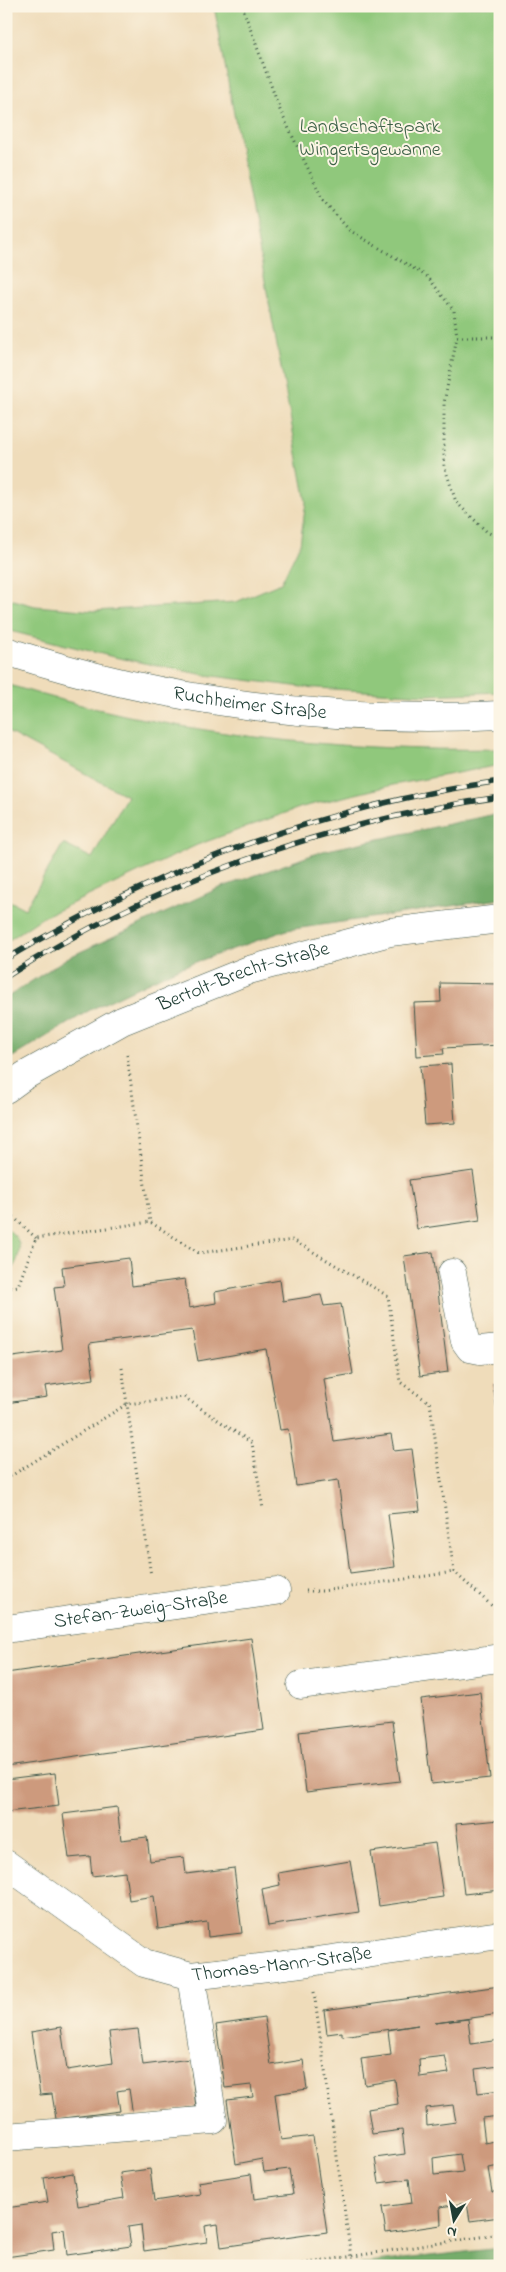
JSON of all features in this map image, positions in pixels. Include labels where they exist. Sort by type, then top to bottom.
[{"type":"street","name":"Ruchheimer Straße","points":[[6,651],[108,680],[207,699],[328,714],[456,718],[500,715]]},
{"type":"street","name":"Bertolt-Brecht-Straße","points":[[6,1089],[122,1021],[249,970],[390,932],[500,919]]},
{"type":"street","points":[[452,1273],[465,1341],[470,1348],[480,1350],[500,1348]]},
{"type":"street","name":"Stefan-Zweig-Straße","points":[[6,1629],[276,1591]]},
{"type":"street","points":[[301,1686],[500,1658]]},
{"type":"street","name":"Thomas-Mann-Straße","points":[[6,1864],[144,1963],[191,1976],[310,1962],[500,1935]]},
{"type":"street","points":[[6,2137],[213,2120],[191,1976]]},
{"type":"path","points":[[242,6],[280,110],[323,200],[349,230],[428,277],[454,311],[457,337],[444,403],[444,465],[456,502],[487,532],[500,538]]},
{"type":"path","points":[[457,337],[500,337]]},
{"type":"path","points":[[122,1021],[150,1222]]},
{"type":"path","points":[[6,1210],[36,1238]]},
{"type":"path","points":[[36,1238],[150,1222],[199,1253],[292,1240],[388,1296],[400,1382],[430,1403],[454,1572],[500,1613]]},
{"type":"path","points":[[6,1288],[18,1286],[36,1238]]},
{"type":"path","points":[[122,1368],[156,1609]]},
{"type":"path","points":[[6,1479],[128,1404],[184,1397],[252,1443],[263,1509]]},
{"type":"path","points":[[276,1591],[322,1591],[454,1572]]},
{"type":"path","points":[[310,1962],[351,2257]]},
{"type":"path","points":[[288,2266],[500,2234]]},
{"type":"green space","name":"Landschaftspark Wingertsgewanne","points":[[214,6],[500,6],[500,692],[427,695],[302,687],[205,675],[114,657],[6,630],[6,598],[35,606],[95,611],[236,602],[281,583],[300,544],[306,502]]},
{"type":"green space","points":[[6,684],[127,716],[250,736],[312,743],[375,747],[500,749],[500,765],[393,785],[302,807],[197,845],[43,917],[6,942],[6,899],[25,909],[63,844],[92,858],[127,796],[6,731]]},
{"type":"green space","points":[[500,813],[500,899],[287,930],[176,969],[90,1010],[6,1061],[6,998],[67,958],[217,889],[323,851]]},
{"type":"green space","points":[[6,1227],[19,1243],[19,1253],[13,1268],[6,1275]]},
{"type":"green space","points":[[500,2248],[500,2266],[342,2266]]},
{"type":"building","points":[[440,983],[500,984],[500,1045],[443,1048],[444,1054],[417,1056],[414,1003],[441,1002]]},
{"type":"building","points":[[451,1064],[455,1123],[425,1125],[420,1066]]},
{"type":"building","points":[[473,1171],[480,1220],[417,1229],[409,1180]]},
{"type":"building","points":[[433,1252],[448,1372],[420,1376],[404,1256]]},
{"type":"building","points":[[129,1258],[132,1286],[185,1279],[189,1308],[216,1303],[215,1292],[280,1280],[283,1301],[321,1295],[324,1306],[341,1304],[353,1374],[324,1379],[334,1442],[391,1434],[394,1451],[412,1449],[420,1511],[388,1514],[395,1567],[350,1573],[338,1480],[296,1486],[288,1429],[280,1430],[266,1349],[198,1361],[192,1330],[89,1344],[94,1379],[45,1386],[47,1397],[6,1403],[6,1358],[62,1350],[54,1287],[64,1286],[62,1267]]},
{"type":"building","points":[[500,1383],[500,1425],[499,1425],[493,1384]]},
{"type":"building","points":[[251,1638],[264,1730],[6,1767],[6,1673]]},
{"type":"building","points":[[480,1692],[490,1778],[431,1784],[421,1699]]},
{"type":"building","points":[[392,1721],[400,1781],[306,1792],[299,1732]]},
{"type":"building","points":[[55,1773],[59,1806],[6,1812],[6,1779]]},
{"type":"building","points":[[117,1807],[121,1840],[147,1837],[150,1861],[184,1857],[186,1874],[234,1868],[242,1933],[208,1937],[207,1922],[158,1929],[154,1896],[129,1900],[125,1872],[92,1876],[90,1856],[69,1858],[63,1814]]},
{"type":"building","points":[[500,1820],[500,1890],[464,1894],[456,1824]]},
{"type":"building","points":[[435,1843],[443,1897],[379,1906],[371,1852]]},
{"type":"building","points":[[350,1861],[359,1912],[268,1926],[262,1889],[280,1885],[278,1873]]},
{"type":"building","points":[[500,1986],[500,2014],[435,2023],[468,2019],[471,2044],[500,2040],[500,2066],[475,2069],[478,2093],[500,2090],[500,2116],[482,2118],[485,2143],[500,2140],[500,2166],[488,2168],[492,2192],[500,2190],[500,2217],[470,2221],[467,2203],[440,2207],[441,2225],[386,2233],[382,2207],[412,2203],[409,2179],[379,2183],[375,2158],[405,2154],[402,2130],[372,2134],[368,2109],[398,2104],[395,2080],[365,2085],[361,2059],[391,2055],[388,2030],[418,2025],[342,2036],[342,2032],[327,2034],[324,2010]],"holes":[[[445,2056],[449,2073],[420,2077],[419,2059]],[[453,2105],[456,2122],[427,2126],[426,2108]],[[460,2154],[463,2172],[434,2175],[433,2158]]]},
{"type":"building","points":[[264,2018],[271,2065],[303,2060],[307,2089],[275,2094],[281,2140],[313,2136],[327,2232],[221,2247],[218,2224],[205,2226],[207,2242],[144,2251],[141,2225],[128,2227],[131,2246],[67,2255],[64,2229],[52,2231],[54,2250],[6,2257],[6,2208],[48,2202],[44,2178],[73,2173],[78,2206],[124,2198],[120,2173],[150,2169],[154,2201],[200,2194],[198,2182],[251,2174],[254,2199],[293,2194],[289,2169],[264,2172],[262,2159],[236,2164],[227,2100],[253,2097],[251,2085],[225,2088],[216,2025]]},
{"type":"building","points":[[61,2027],[67,2070],[113,2063],[109,2032],[138,2029],[143,2065],[190,2059],[196,2107],[133,2116],[129,2089],[117,2091],[120,2111],[56,2119],[52,2094],[40,2095],[31,2032]]},
{"type":"railway","points":[[6,959],[64,926],[123,896],[183,869],[244,845],[306,824],[370,807],[434,792],[500,781]]},
{"type":"railway","points":[[6,977],[63,943],[121,912],[181,885],[243,861],[306,840],[370,822],[500,797]]}]
